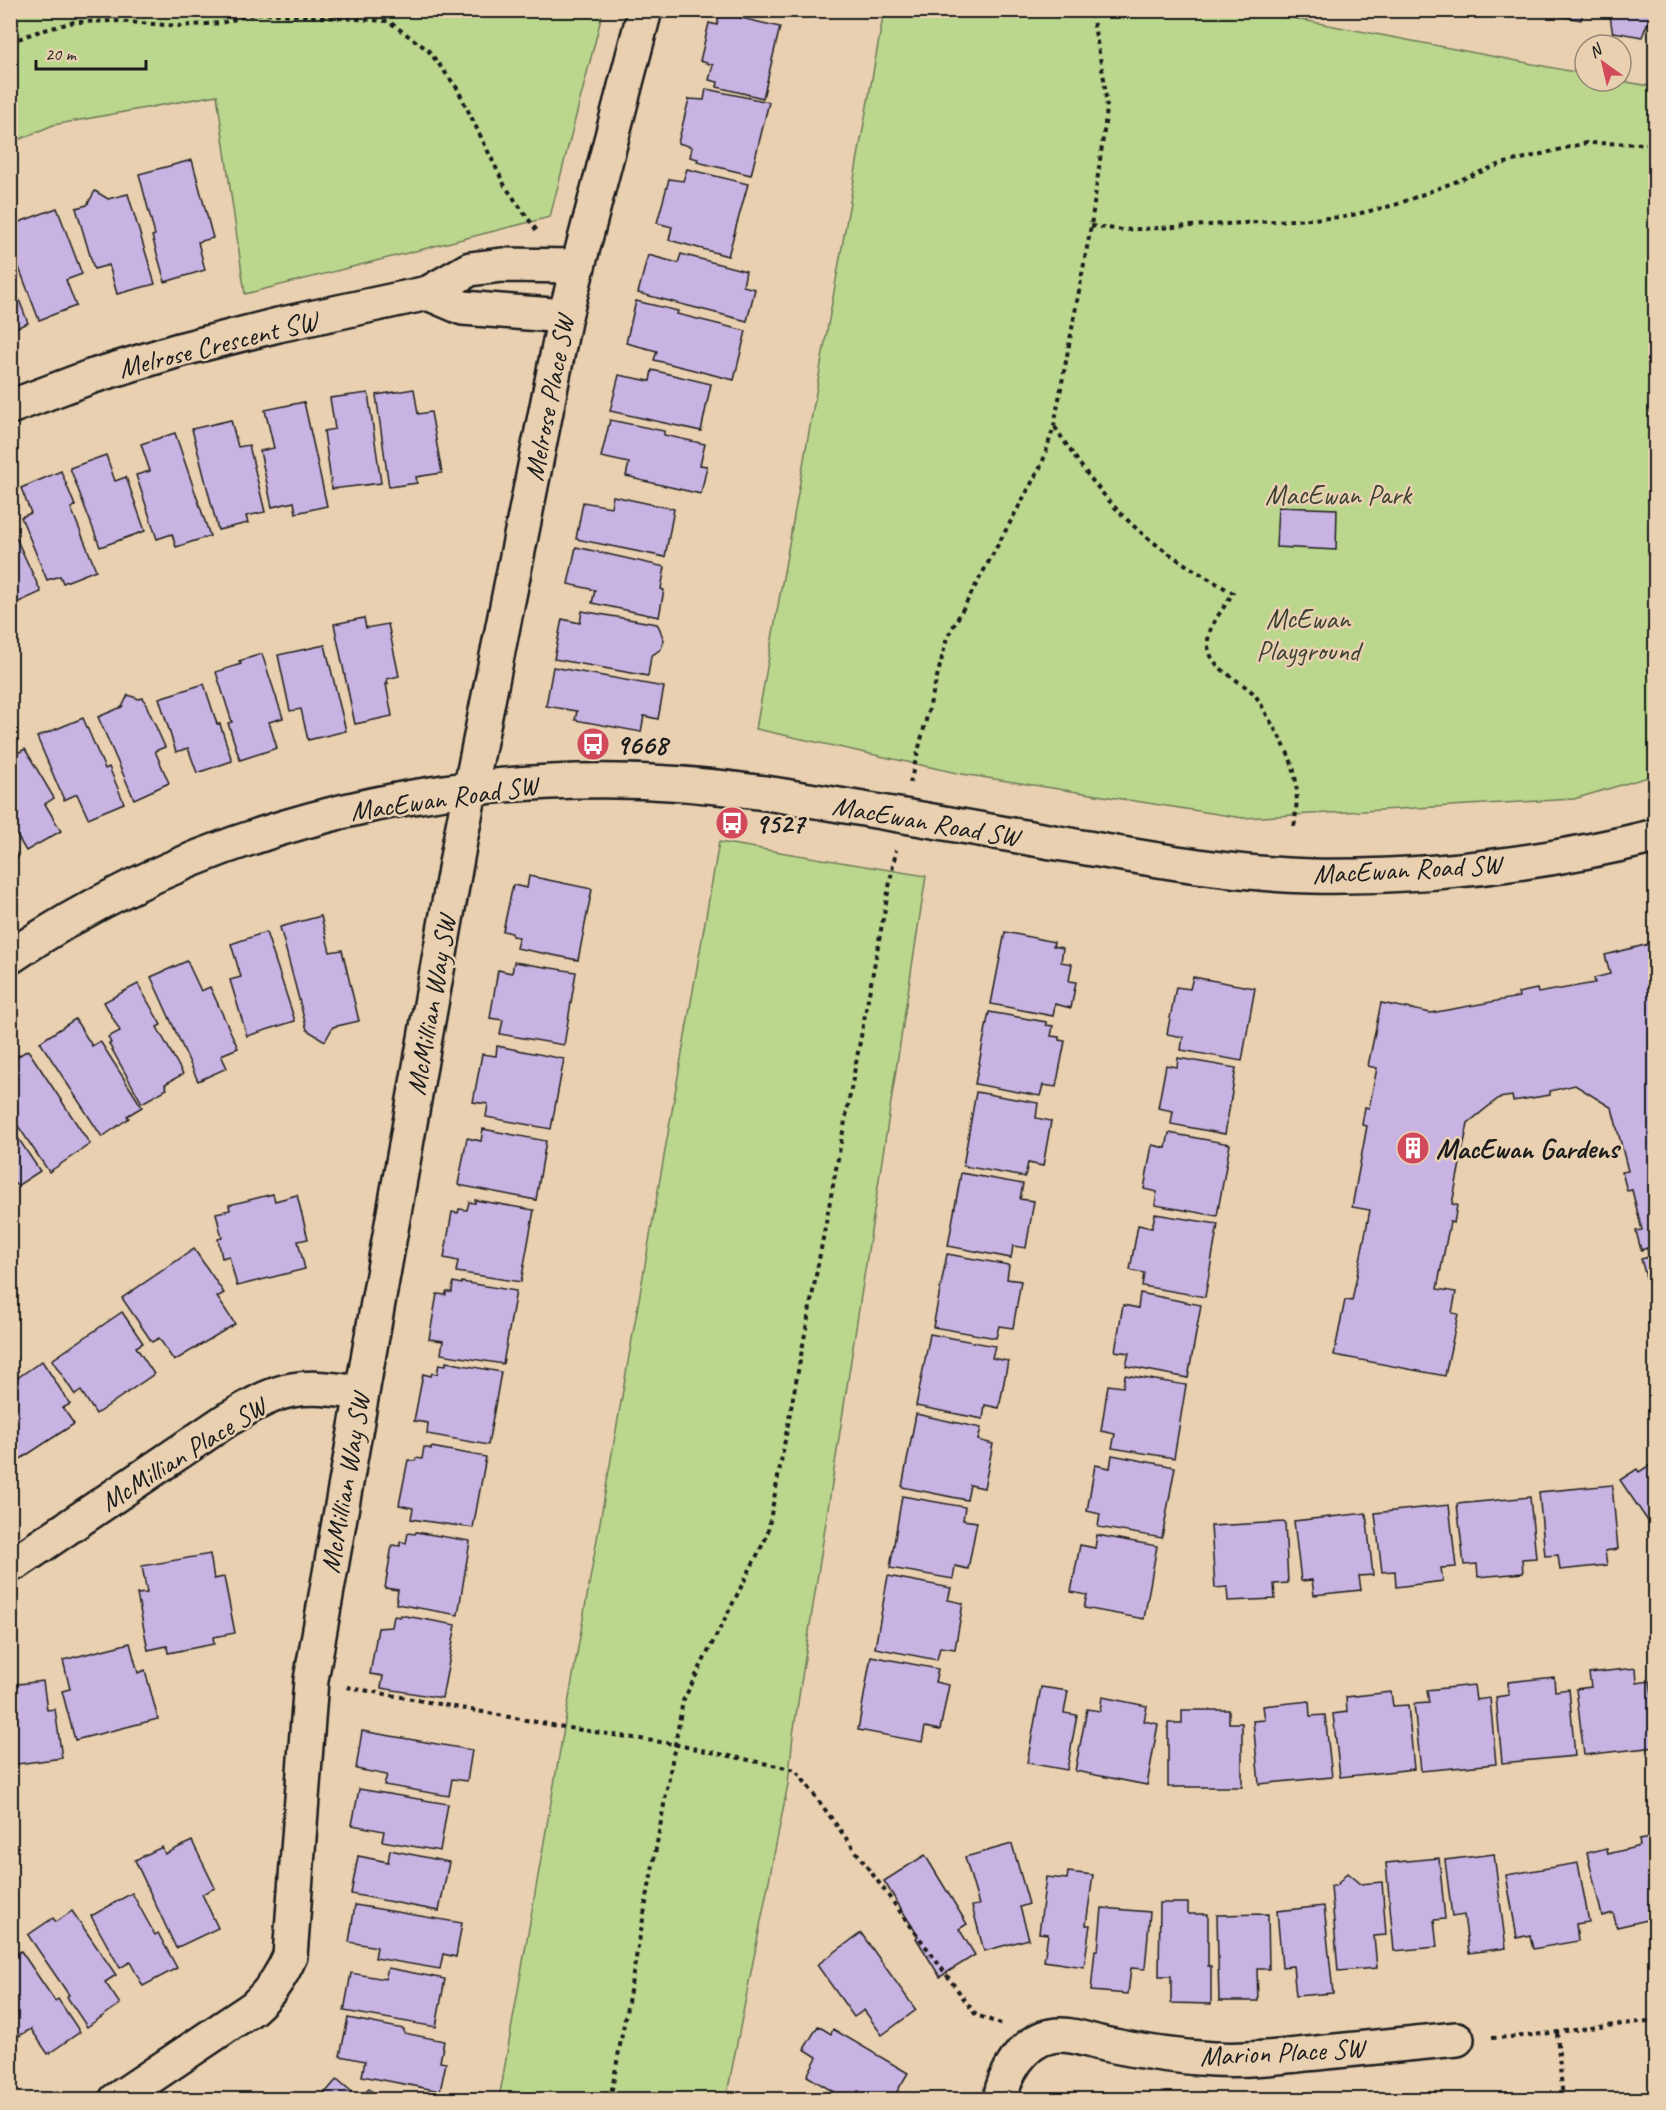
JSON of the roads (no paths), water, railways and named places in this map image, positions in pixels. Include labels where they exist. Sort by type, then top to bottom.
[{"type":"street","name":"Melrose Place SW","points":[[471,789],[565,316],[645,10]]},
{"type":"street","name":"Melrose Crescent SW","points":[[10,407],[90,377],[179,351],[278,325],[428,293],[470,269],[502,265],[577,266]]},
{"type":"street","points":[[428,293],[463,308],[565,316]]},
{"type":"street","name":"MacEwan Road SW","points":[[10,957],[92,908],[154,876],[219,850],[293,825],[363,807],[471,789],[548,782],[617,780],[761,792],[1170,862],[1311,876],[1440,872],[1514,864],[1592,852],[1656,836]]},
{"type":"street","name":"McMillian Way SW","points":[[116,2100],[253,2008],[269,1994],[290,1956],[311,1680],[471,789]]},
{"type":"street","name":"McMillian Place SW","points":[[18,1562],[228,1419],[252,1406],[290,1390],[322,1388],[361,1393]]},
{"type":"street","name":"Marion Place SW","points":[[1000,2100],[1002,2087],[1009,2070],[1030,2047],[1049,2036],[1067,2035],[1106,2045],[1178,2057],[1262,2059],[1457,2039]]},
{"type":"place","name":"9668","points":[[593,744]]},
{"type":"place","name":"9527","points":[[732,823]]},
{"type":"place","name":"MacEwan Gardens","points":[[1413,1148]]},
{"type":"park label","name":"MacEwan Park","points":[[1338,494]]},
{"type":"park label","name":"McEwan Playground","points":[[1308,634]]}]
